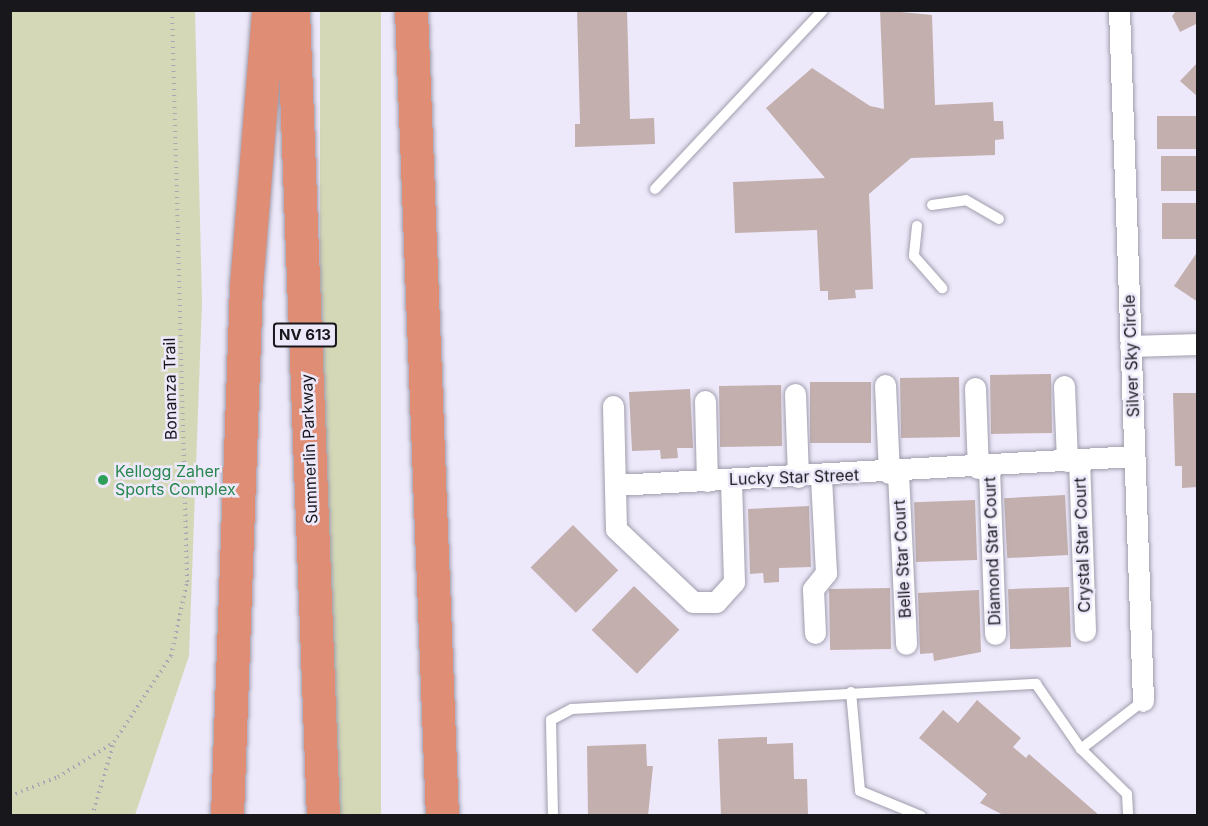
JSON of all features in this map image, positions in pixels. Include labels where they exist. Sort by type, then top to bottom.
[{"type":"highway","points":[[227,816],[246,286],[268,10]]},
{"type":"highway","name":"Summerlin Parkway","points":[[293,10],[323,816]]},
{"type":"highway","points":[[411,10],[442,816]]},
{"type":"street","name":"Silver Sky Circle","points":[[1119,10],[1143,701]]},
{"type":"street","points":[[1130,346],[1197,344]]},
{"type":"street","name":"Belle Star Court","points":[[885,385],[906,645]]},
{"type":"street","name":"Crystal Star Court","points":[[1065,386],[1073,460],[1085,631]]},
{"type":"street","name":"Diamond Star Court","points":[[975,388],[984,468],[995,634]]},
{"type":"street","points":[[795,394],[798,477]]},
{"type":"street","points":[[705,401],[707,481]]},
{"type":"street","points":[[614,406],[616,529],[682,595],[706,605],[723,597],[734,582],[731,479]]},
{"type":"street","name":"Lucky Star Street","points":[[616,485],[984,468],[1134,456]]},
{"type":"street","points":[[815,633],[813,589],[826,573],[821,476]]},
{"type":"lane","points":[[655,189],[823,10]]},
{"type":"lane","points":[[932,205],[966,200],[999,219]]},
{"type":"lane","points":[[917,226],[914,256],[942,288]]},
{"type":"lane","points":[[553,816],[551,720],[572,709],[851,692],[1036,684],[1082,749],[1127,794],[1128,816]]},
{"type":"lane","points":[[851,692],[860,792],[921,816]]},
{"type":"lane","points":[[1082,749],[1143,701]]},
{"type":"path","name":"Bonanza Trail","points":[[92,816],[114,742],[171,656],[187,582],[172,10]]},
{"type":"path","points":[[10,796],[58,777],[114,742]]},
{"type":"green space","name":"Kellogg Zaher Sports Complex","points":[[10,11],[195,11],[202,303],[189,656],[135,815],[11,815]]},
{"type":"green space","points":[[320,11],[381,11],[381,816],[320,816]]},
{"type":"building","points":[[577,10],[627,10],[630,119],[654,118],[655,144],[575,147],[575,124],[580,124]]},
{"type":"building","points":[[880,10],[932,15],[935,105],[993,102],[994,121],[1003,121],[1004,139],[995,140],[995,155],[911,158],[869,194],[873,289],[855,290],[856,298],[828,300],[828,291],[820,291],[817,230],[735,233],[733,182],[825,178],[766,108],[812,68],[870,106],[884,109]]},
{"type":"building","points":[[1177,10],[1198,10],[1198,23],[1180,32],[1172,16]]},
{"type":"building","points":[[1198,62],[1198,97],[1180,81]]},
{"type":"building","points":[[1157,116],[1198,116],[1198,149],[1157,149]]},
{"type":"building","points":[[1161,156],[1198,156],[1198,191],[1161,191]]},
{"type":"building","points":[[1162,203],[1198,203],[1198,239],[1162,239]]},
{"type":"building","points":[[1198,251],[1198,302],[1174,286]]},
{"type":"building","points":[[1051,374],[1052,433],[991,434],[990,375]]},
{"type":"building","points":[[959,377],[960,437],[901,438],[900,378]]},
{"type":"building","points":[[810,382],[871,382],[871,443],[810,443]]},
{"type":"building","points":[[781,385],[782,446],[720,447],[719,386]]},
{"type":"building","points":[[690,389],[693,448],[677,448],[678,458],[661,459],[660,450],[632,451],[629,392]]},
{"type":"building","points":[[1173,393],[1198,393],[1198,487],[1182,488],[1182,466],[1175,466]]},
{"type":"building","points":[[1065,495],[1068,555],[1007,558],[1004,498]]},
{"type":"building","points":[[975,500],[977,560],[916,562],[914,502]]},
{"type":"building","points":[[809,506],[811,567],[779,568],[779,582],[764,583],[763,573],[750,574],[748,509]]},
{"type":"building","points":[[573,525],[618,570],[576,613],[531,567]]},
{"type":"building","points":[[634,586],[679,630],[637,674],[592,630]]},
{"type":"building","points":[[1069,587],[1071,647],[1010,649],[1008,589]]},
{"type":"building","points":[[890,588],[891,649],[830,650],[829,589]]},
{"type":"building","points":[[979,590],[981,652],[934,661],[933,653],[920,654],[918,593]]},
{"type":"building","points":[[977,700],[1021,738],[1013,747],[1026,758],[1029,754],[1100,816],[1005,816],[980,803],[987,794],[919,738],[943,710],[958,723]]},
{"type":"building","points":[[767,737],[767,744],[793,743],[794,779],[807,779],[808,815],[721,816],[718,739]]},
{"type":"building","points":[[646,744],[647,766],[653,766],[648,816],[588,816],[587,746]]},
{"type":"place","name":"Kellogg Zaher Sports Complex","points":[[103,480]]}]
